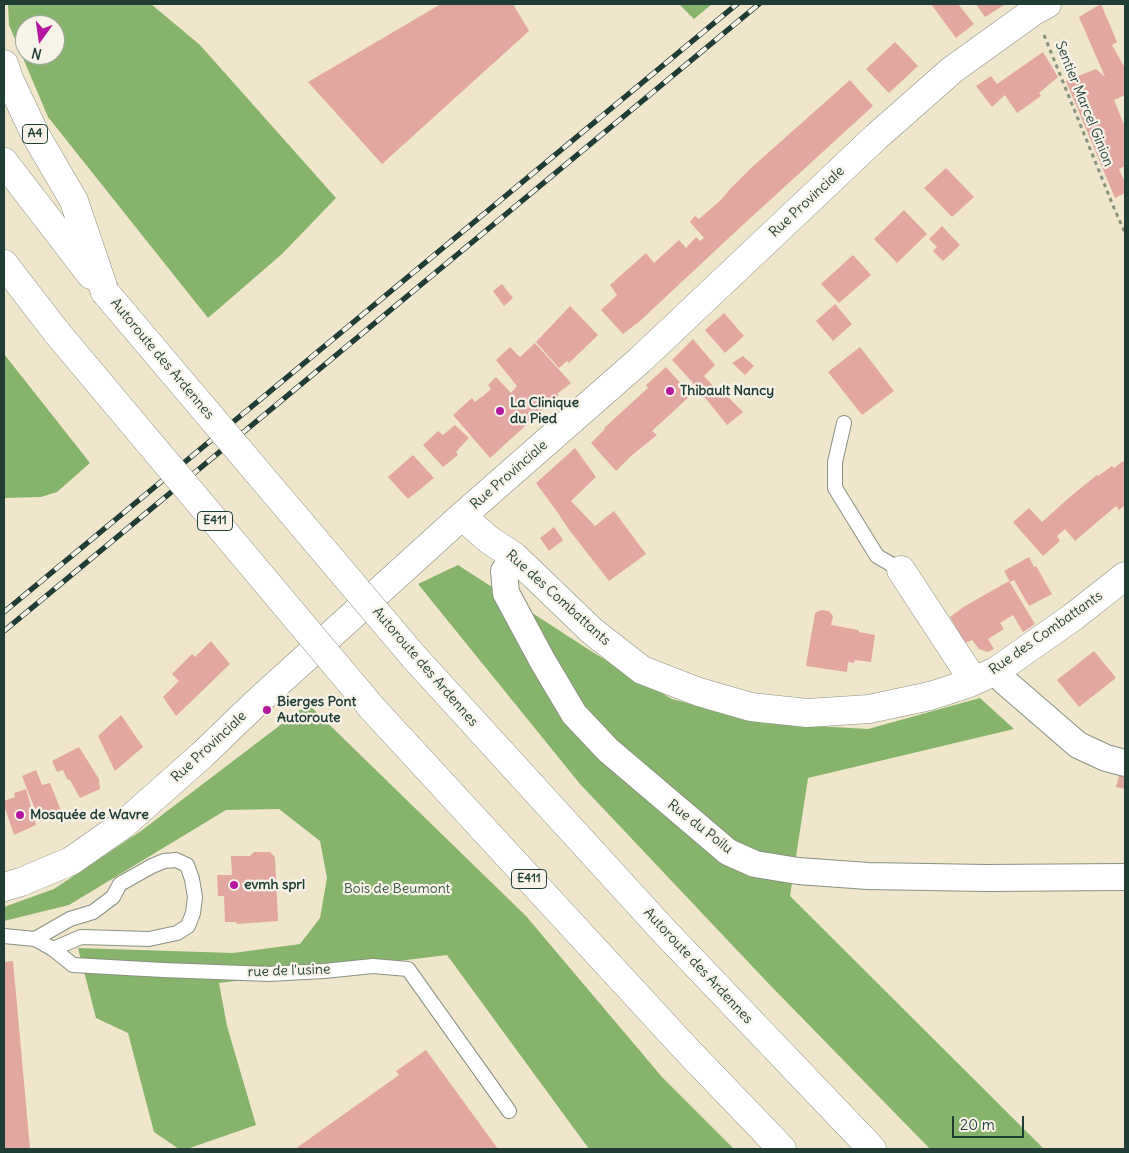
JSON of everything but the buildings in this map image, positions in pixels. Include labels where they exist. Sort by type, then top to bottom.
[{"type":"main road","name":"Rue Provinciale","points":[[4,887],[71,861],[124,824],[202,755],[462,516],[640,360],[876,137],[952,70],[1041,7]]},
{"type":"main road","name":"A4","points":[[4,64],[9,79],[35,134],[74,201],[105,292]]},
{"type":"main road","name":"Autoroute des Ardennes","points":[[4,162],[105,292],[414,658],[663,930],[872,1149]]},
{"type":"main road","name":"E411","points":[[4,264],[58,334],[372,708],[687,1050],[782,1149]]},
{"type":"main road","name":"Rue des Combattants","points":[[462,516],[488,540],[515,557],[592,631],[642,670],[699,692],[742,704],[808,713],[869,709],[930,696],[985,676],[1073,617],[1125,576]]},
{"type":"main road","points":[[901,570],[985,676]]},
{"type":"street","name":"Rue du Poilu","points":[[515,557],[504,571],[506,593],[574,714],[608,750],[728,852],[755,864],[798,871],[868,876],[976,878],[1125,877]]},
{"type":"street","points":[[985,676],[1004,681],[1078,745],[1106,758],[1125,763]]},
{"type":"lane","points":[[844,423],[835,462],[835,488],[877,556],[901,570]]},
{"type":"lane","points":[[35,939],[70,920],[93,912],[113,898],[120,884],[152,866],[164,861],[176,860],[187,865],[195,897],[193,913],[188,926],[177,933],[149,939],[81,937],[53,949]]},
{"type":"lane","name":"rue de l'usine","points":[[4,936],[35,939],[53,949],[74,965],[269,974],[324,972],[373,966],[408,969],[509,1111]]},
{"type":"path","name":"Sentier Marcel Ginion","points":[[1041,7],[1125,234]]},
{"type":"green space","points":[[8,4],[151,4],[200,45],[336,198],[282,254],[208,318],[48,117],[26,65],[65,65],[65,15],[15,15],[15,39],[9,25]]},
{"type":"green space","points":[[712,4],[694,19],[680,5]]},
{"type":"green space","points":[[4,354],[90,463],[57,492],[41,497],[4,498]]},
{"type":"green space","points":[[458,565],[594,653],[672,699],[762,723],[868,729],[980,698],[1014,729],[808,778],[790,896],[1044,1149],[930,1149],[768,983],[580,784],[418,584]]},
{"type":"green space","name":"Bois de Beumont","points":[[308,704],[526,916],[662,1077],[734,1149],[589,1149],[447,955],[219,983],[227,1026],[256,1125],[187,1149],[179,1149],[154,1132],[128,1033],[96,1018],[78,948],[233,953],[300,944],[320,918],[327,878],[320,841],[279,809],[226,810],[69,905],[4,921],[4,907],[54,889],[141,831]]},
{"type":"railway","points":[[4,612],[737,4]]},
{"type":"railway","points":[[4,631],[759,4]]},
{"type":"place","name":"Thibault Nancy","points":[[670,391]]},
{"type":"place","name":"La Clinique du Pied","points":[[500,411]]},
{"type":"place","name":"Bierges Pont Autoroute","points":[[267,710]]},
{"type":"place","name":"Mosquée de Wavre","points":[[20,815]]},
{"type":"place","name":"evmh sprl","points":[[234,885]]}]
